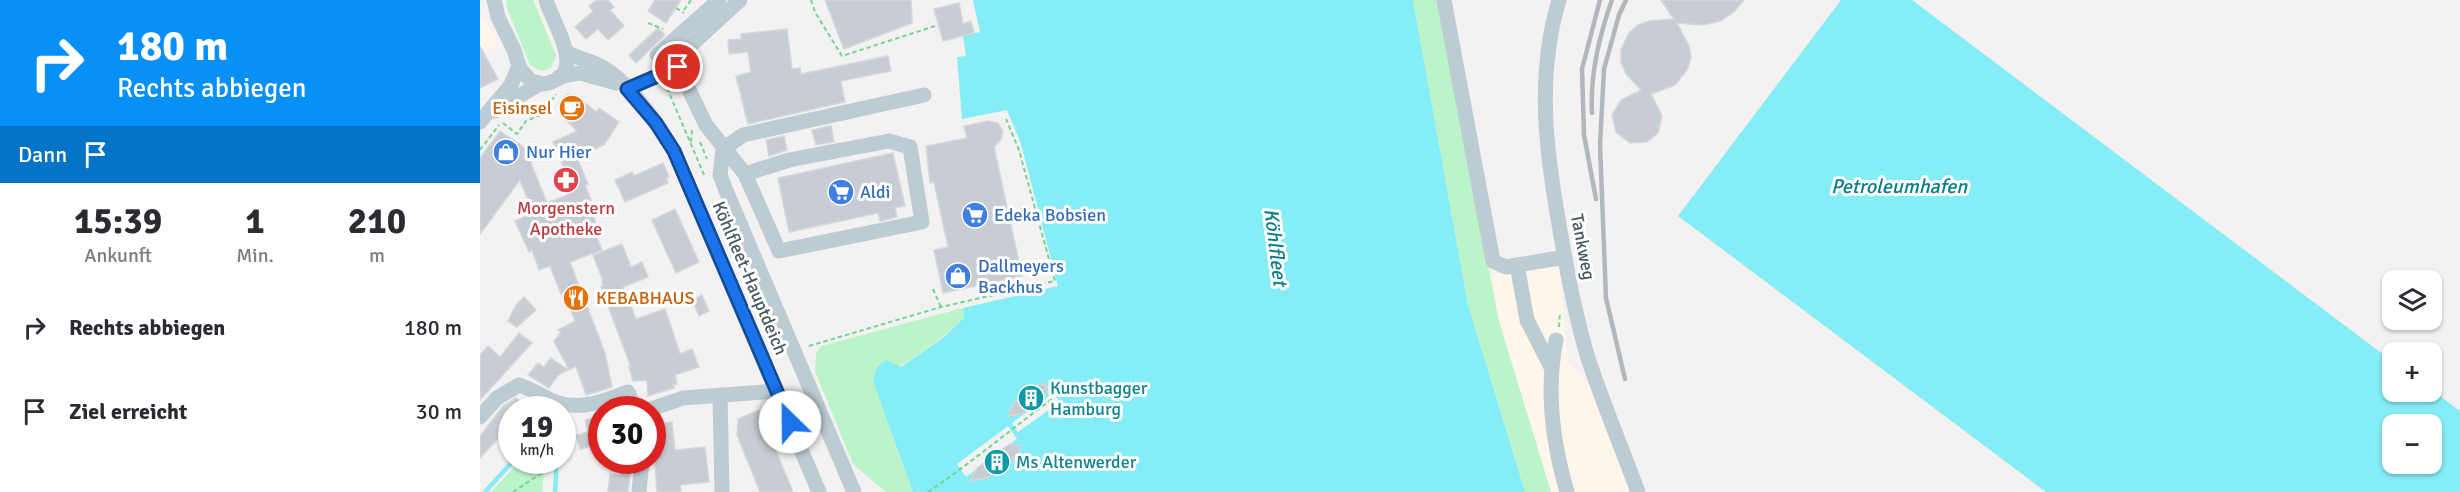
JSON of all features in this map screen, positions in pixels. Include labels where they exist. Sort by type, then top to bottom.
[{"type":"street","points":[[657,55],[719,0]]},
{"type":"street","points":[[627,89],[678,67],[690,46],[740,0]]},
{"type":"street","points":[[1444,0],[1491,254],[1498,265],[1517,265],[1564,257]]},
{"type":"street","name":"Tankweg","points":[[1559,0],[1548,39],[1544,126],[1564,257],[1588,356],[1638,492]]},
{"type":"street","points":[[493,1],[519,66],[527,77],[539,84]]},
{"type":"street","points":[[547,1],[568,53],[568,64],[560,77]]},
{"type":"street","name":"Köhlfleet-Hauptdeich","points":[[568,53],[601,66],[627,89],[656,123],[674,151],[819,492]]},
{"type":"street","points":[[485,117],[511,85],[519,66]]},
{"type":"street","points":[[678,67],[706,125],[745,174],[779,251],[922,222],[910,147],[889,141],[789,160],[745,174]]},
{"type":"street","name":"Köhlfleet-Hauptdeich","points":[[485,117],[505,106],[526,90],[539,84],[550,83],[560,77],[587,74],[609,80],[627,89]]},
{"type":"street","points":[[854,492],[720,175],[723,149],[743,135],[924,95]]},
{"type":"street","points":[[1517,265],[1527,320],[1551,368]]},
{"type":"street","points":[[1557,340],[1551,368],[1554,425],[1567,492]]},
{"type":"street","points":[[480,417],[496,398],[519,385],[534,390],[557,403],[582,406],[588,404]]},
{"type":"street","points":[[666,404],[683,398],[776,391]]},
{"type":"street","points":[[615,396],[628,392],[629,396]]},
{"type":"street","points":[[720,395],[722,492]]},
{"type":"street","points":[[639,492],[641,474]]},
{"type":"path","points":[[678,19],[691,0]]},
{"type":"path","points":[[811,0],[815,12],[842,56],[935,26]]},
{"type":"path","points":[[648,23],[658,25],[668,32]]},
{"type":"path","points":[[660,73],[691,144],[690,128],[708,163]]},
{"type":"path","points":[[794,351],[941,307],[1055,281],[1018,150],[1006,119]]},
{"type":"path","points":[[933,289],[941,307]]},
{"type":"path","points":[[928,492],[972,462],[1017,424],[1052,399]]},
{"type":"path","points":[[513,492],[540,474]]},
{"type":"shaded area","points":[[480,11],[500,43],[480,54]]},
{"type":"shaded area","points":[[1554,261],[1561,279],[1568,363],[1590,385],[1629,492],[1551,492],[1498,318],[1492,276]]},
{"type":"green space","points":[[507,0],[533,0],[556,55],[551,68],[542,71],[530,65],[506,6]]},
{"type":"green space","points":[[1413,0],[1438,0],[1498,318],[1551,492],[1525,492],[1468,305]]},
{"type":"green space","points":[[963,308],[964,318],[932,345],[873,380],[913,492],[886,492],[853,464],[815,371],[816,353],[821,346]]},
{"type":"green space","points":[[508,474],[544,474],[542,492],[491,492]]},
{"type":"water","name":"Köhlfleet","points":[[973,0],[1413,0],[1468,305],[1525,492],[913,492],[873,381],[877,367],[886,360],[901,367],[944,337],[964,318],[963,308],[1058,286],[1021,144],[1007,110],[962,119],[957,57],[966,56],[963,36],[980,32]]},
{"type":"water","name":"Petroleumhafen","points":[[1841,0],[1912,0],[2382,353],[2382,402],[2442,402],[2442,398],[2460,411],[2460,492],[2046,492],[1678,216]]},
{"type":"pier","points":[[1053,393],[1060,402],[1018,432],[1012,423]]},
{"type":"pier","points":[[1008,426],[1017,439],[966,477],[957,464]]},
{"type":"building","points":[[596,0],[608,0],[614,7],[610,10],[624,26],[608,40],[598,29],[586,39],[575,27],[593,11],[589,6]]},
{"type":"building","points":[[655,0],[681,0],[666,23],[648,11]]},
{"type":"building","points":[[825,0],[911,0],[912,23],[844,49]]},
{"type":"building","points":[[1661,0],[1744,0],[1734,12],[1720,21],[1703,25],[1677,23],[1689,46],[1691,58],[1687,70],[1675,85],[1651,94],[1662,116],[1658,133],[1647,142],[1630,143],[1616,132],[1612,115],[1621,100],[1641,90],[1626,74],[1621,62],[1621,50],[1629,33],[1638,25],[1650,21],[1674,19]]},
{"type":"building","points":[[959,3],[963,24],[971,21],[974,33],[943,41],[934,9]]},
{"type":"building","points":[[658,28],[665,35],[636,63],[629,55]]},
{"type":"building","points":[[787,29],[792,69],[800,68],[801,74],[888,56],[891,71],[841,81],[845,102],[748,124],[736,76],[751,72],[748,52],[729,54],[728,40],[741,39],[741,34]]},
{"type":"building","points":[[480,46],[498,79],[480,88]]},
{"type":"building","points":[[567,94],[576,95],[596,112],[599,108],[619,122],[604,145],[577,157],[588,184],[585,185],[591,200],[589,205],[596,223],[592,225],[602,250],[570,262],[605,353],[612,387],[586,395],[576,366],[569,370],[554,341],[561,332],[558,330],[575,321],[564,292],[561,294],[550,266],[539,270],[532,250],[529,252],[515,221],[533,213],[520,180],[480,234],[480,158],[500,131],[525,148],[547,203],[567,195],[559,176],[566,173],[553,142],[577,131],[561,115],[559,104]]},
{"type":"building","name":"Edeka Bobsien","points":[[988,121],[998,123],[1003,131],[1001,140],[994,147],[1022,276],[943,293],[934,250],[948,247],[934,182],[930,183],[926,146],[967,138],[964,126]]},
{"type":"building","points":[[831,126],[834,142],[816,145],[812,130]]},
{"type":"building","points":[[784,136],[787,150],[769,156],[766,140]]},
{"type":"building","name":"Aldi","points":[[893,153],[905,206],[895,208],[897,217],[880,221],[878,213],[789,232],[778,178]]},
{"type":"building","points":[[663,163],[669,177],[666,178],[668,183],[625,202],[615,180],[632,172],[634,176]]},
{"type":"building","points":[[675,209],[699,262],[676,273],[652,220]]},
{"type":"building","points":[[622,244],[631,267],[642,262],[648,277],[623,287],[636,319],[665,309],[680,354],[692,349],[699,367],[675,375],[677,384],[673,385],[674,388],[648,396],[647,380],[633,381],[629,367],[631,367],[601,287],[603,286],[602,278],[593,255]]},
{"type":"building","points":[[702,295],[709,311],[699,316],[692,300]]},
{"type":"building","points":[[524,297],[536,310],[517,327],[508,321],[516,305]]},
{"type":"building","points":[[519,333],[532,343],[480,400],[480,355],[488,346],[500,357]]},
{"type":"building","points":[[551,358],[568,370],[558,375],[549,388],[528,375],[538,363],[544,367]]},
{"type":"building","name":"Kunstbagger Hamburg","points":[[1042,383],[1049,388],[1045,396],[1022,414],[1007,416],[1014,403],[1031,388]]},
{"type":"building","points":[[759,410],[793,492],[760,492],[737,435],[738,419]]},
{"type":"building","points":[[498,413],[498,439],[480,458],[480,436]]},
{"type":"building","points":[[672,422],[675,450],[705,447],[709,482],[680,485],[681,492],[657,492],[656,474],[666,474],[666,423]]},
{"type":"building","points":[[588,432],[588,447],[580,449],[576,435]]},
{"type":"building","name":"Ms Altenwerder","points":[[1010,444],[1021,446],[1017,457],[987,478],[970,481],[977,468]]},
{"type":"building","points":[[610,474],[630,474],[628,492],[608,492]]},
{"type":"waterway","points":[[485,492],[501,474]]},
{"type":"waterway","points":[[555,492],[556,474]]},
{"type":"railway","points":[[1596,199],[1584,135],[1582,69],[1600,0]]},
{"type":"railway","points":[[1592,113],[1592,84],[1596,55],[1612,0]]},
{"type":"railway","points":[[1625,379],[1606,298],[1600,145],[1604,69],[1619,15],[1626,0]]},
{"type":"place","name":"Eisinsel","points":[[572,108]]},
{"type":"place","name":"Nur Hier","points":[[506,152]]},
{"type":"place","name":"Morgenstern Apotheke","points":[[566,180]]},
{"type":"place","name":"Aldi","points":[[841,192]]},
{"type":"place","name":"Edeka Bobsien","points":[[975,215]]},
{"type":"place","name":"Dallmeyers Backhus","points":[[958,276]]},
{"type":"place","name":"KEBABHAUS","points":[[576,298]]},
{"type":"place","name":"Kunstbagger Hamburg","points":[[1031,398]]},
{"type":"place","name":"Ms Altenwerder","points":[[997,462]]},
{"type":"route","points":[[678,67],[627,89],[656,123],[674,151],[790,422]]}]
